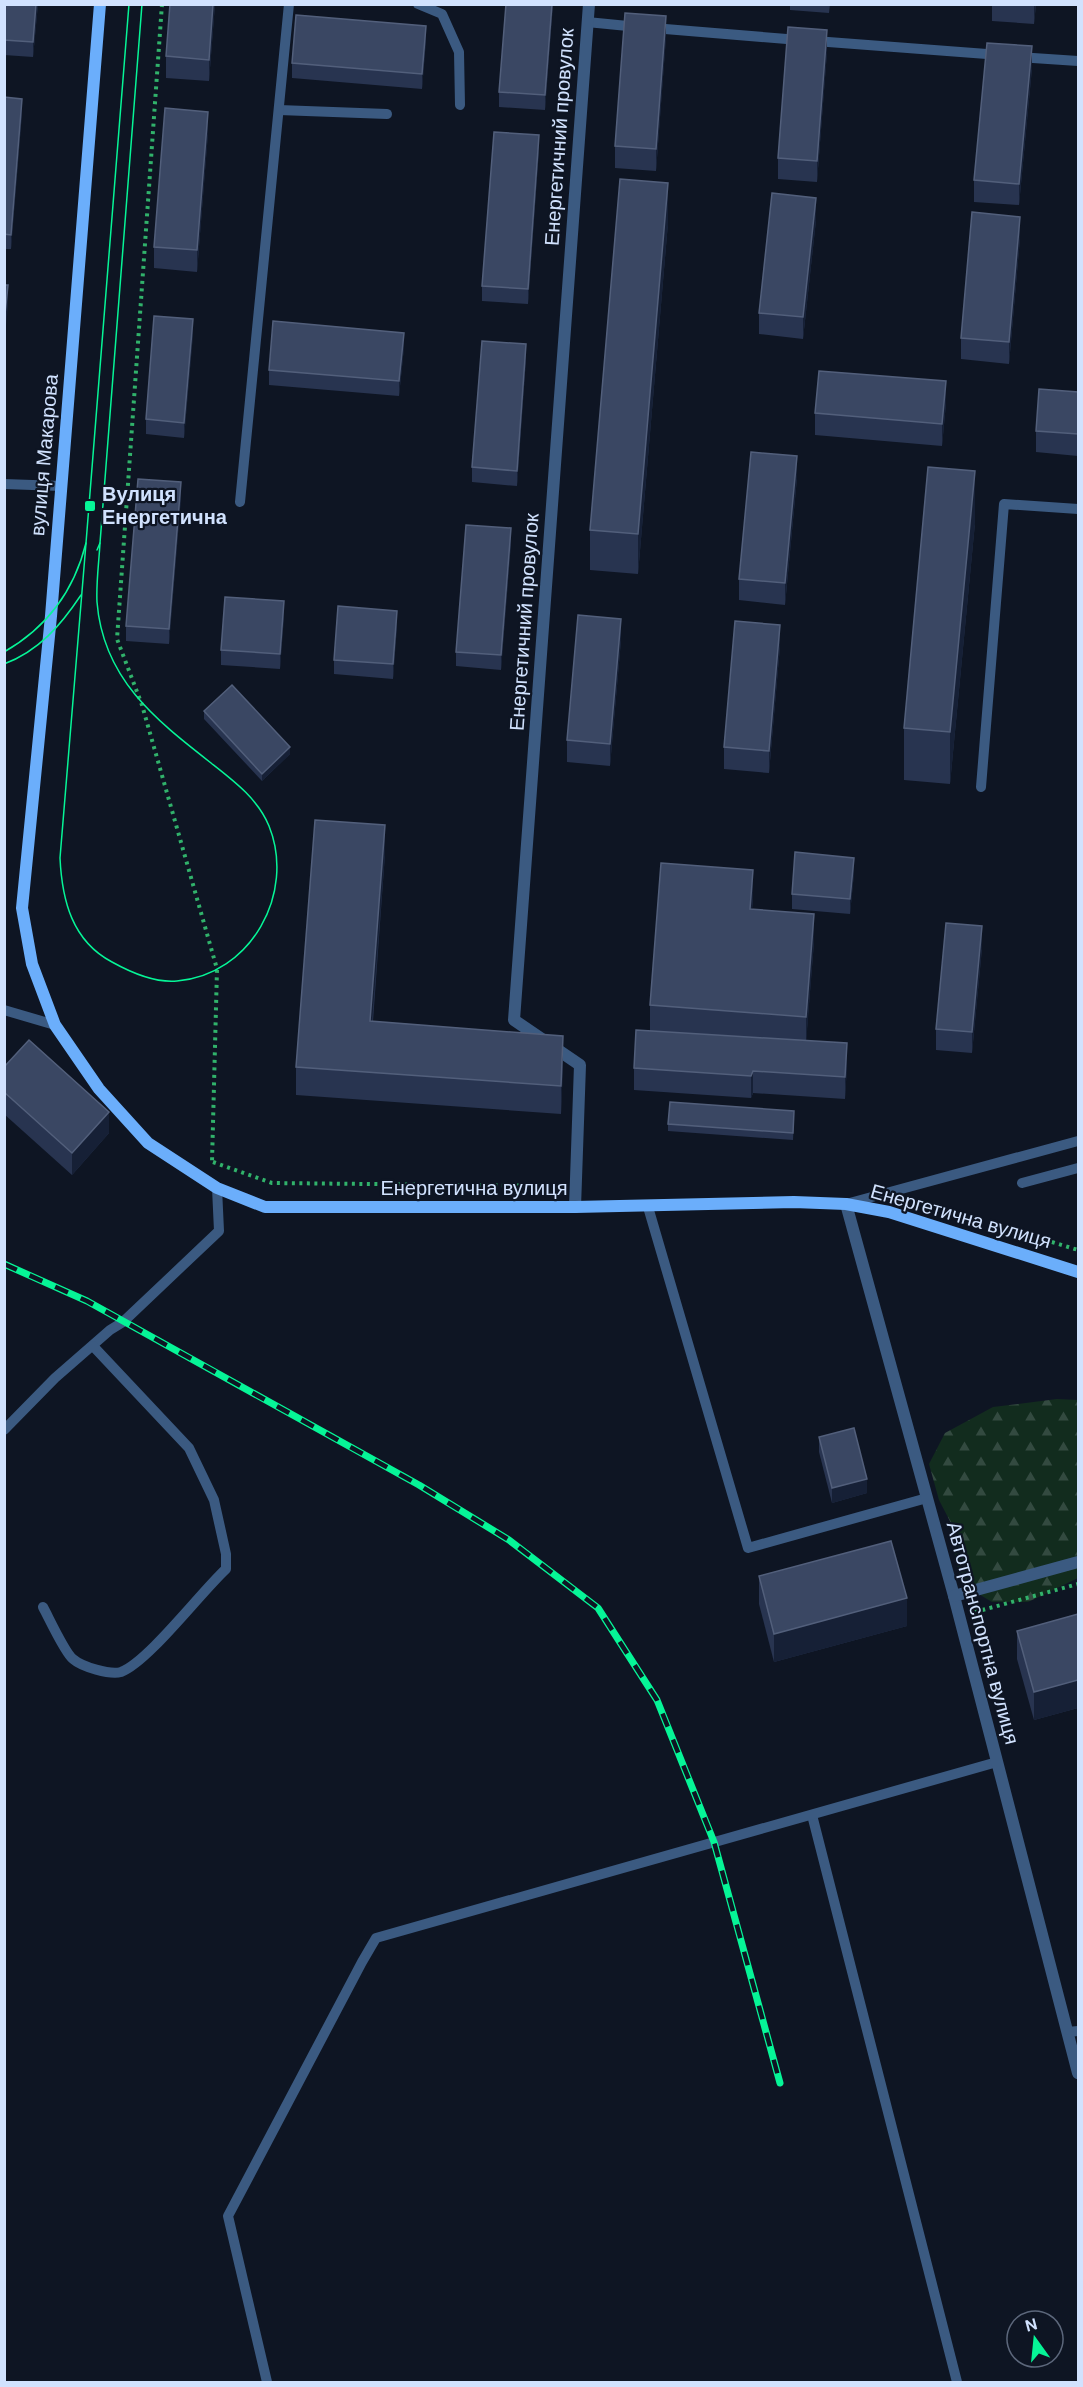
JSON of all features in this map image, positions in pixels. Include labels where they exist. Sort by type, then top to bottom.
[{"type":"main road","name":"вулиця Макарова","points":[[22,908],[49,636],[100,4]]},
{"type":"main road","name":"Енергетична вулиця","points":[[22,908],[32,964],[55,1025],[99,1089],[148,1143],[217,1188],[265,1207],[648,1207],[794,1202],[846,1204],[889,1212],[1078,1272]]},
{"type":"street","name":"Енергетичний провулок","points":[[575,1207],[580,1065],[514,1020],[589,4]]},
{"type":"street","name":"Автотранспортна вулиця","points":[[846,1204],[954,1596],[997,1762],[1073,2031],[1078,2073]]},
{"type":"street","points":[[954,1596],[1078,1562]]},
{"type":"lane","points":[[240,502],[289,4]]},
{"type":"lane","points":[[418,4],[442,14],[459,51],[460,105]]},
{"type":"lane","points":[[587,22],[1078,61]]},
{"type":"lane","points":[[279,110],[387,114]]},
{"type":"lane","points":[[4,484],[61,486]]},
{"type":"lane","points":[[981,787],[1004,504],[1078,509]]},
{"type":"lane","points":[[4,1010],[55,1025]]},
{"type":"lane","points":[[846,1204],[1078,1141]]},
{"type":"lane","points":[[1022,1183],[1078,1168]]},
{"type":"lane","points":[[6,1427],[55,1378],[110,1330],[123,1322],[219,1231],[217,1188]]},
{"type":"lane","points":[[648,1207],[748,1548],[927,1498]]},
{"type":"lane","points":[[44,1607],[72,1659],[102,1672],[122,1671],[150,1651],[226,1569],[226,1554],[214,1500],[189,1448],[93,1347]]},
{"type":"lane","points":[[267,2382],[228,2216],[376,1938],[997,1762]]},
{"type":"lane","points":[[812,1815],[957,2382]]},
{"type":"path","points":[[162,4],[117,639],[142,705],[217,969],[212,1162]]},
{"type":"path","points":[[959,1616],[1078,1584]]},
{"type":"green space","points":[[1057,1399],[1078,1400],[1078,1578],[1028,1602],[992,1602],[962,1584],[955,1556],[953,1527],[939,1500],[929,1464],[945,1433],[993,1407]]},
{"type":"building","points":[[4,4],[36,4],[33,42],[4,40]]},
{"type":"building","points":[[170,4],[213,4],[209,60],[166,56]]},
{"type":"building","points":[[506,4],[552,4],[545,95],[499,92]]},
{"type":"building","points":[[625,13],[666,16],[656,149],[615,146]]},
{"type":"building","points":[[296,15],[426,26],[422,74],[292,63]]},
{"type":"building","points":[[788,27],[827,30],[817,161],[778,158]]},
{"type":"building","points":[[987,43],[1032,46],[1019,184],[974,180]]},
{"type":"building","points":[[4,97],[22,99],[11,235],[4,234]]},
{"type":"building","points":[[165,108],[208,112],[197,250],[154,247]]},
{"type":"building","points":[[494,132],[539,135],[528,289],[482,286]]},
{"type":"building","points":[[620,179],[668,183],[638,534],[590,530]]},
{"type":"building","points":[[772,193],[816,198],[803,317],[759,313]]},
{"type":"building","points":[[972,212],[1020,217],[1009,342],[961,338]]},
{"type":"building","points":[[4,285],[8,285],[4,324]]},
{"type":"building","points":[[154,316],[193,319],[184,423],[146,419]]},
{"type":"building","points":[[273,321],[404,333],[399,381],[269,370]]},
{"type":"building","points":[[482,341],[526,344],[517,471],[472,467]]},
{"type":"building","points":[[819,371],[946,381],[942,424],[815,413]]},
{"type":"building","points":[[1039,389],[1078,392],[1078,434],[1036,431]]},
{"type":"building","points":[[751,452],[797,456],[785,583],[739,579]]},
{"type":"building","points":[[928,467],[975,471],[950,732],[904,728]]},
{"type":"building","points":[[138,479],[181,482],[169,629],[126,626]]},
{"type":"building","points":[[466,525],[511,528],[501,655],[456,652]]},
{"type":"building","points":[[225,597],[284,601],[280,654],[221,650]]},
{"type":"building","points":[[338,606],[397,611],[393,664],[334,660]]},
{"type":"building","points":[[578,615],[621,619],[610,744],[567,740]]},
{"type":"building","points":[[735,621],[780,625],[769,751],[724,747]]},
{"type":"building","points":[[232,685],[290,747],[262,774],[204,711]]},
{"type":"building","points":[[315,820],[385,825],[370,1021],[563,1036],[561,1086],[296,1067]]},
{"type":"building","points":[[795,852],[854,858],[850,899],[792,894]]},
{"type":"building","points":[[661,863],[753,870],[750,909],[814,914],[806,1017],[650,1005]]},
{"type":"building","points":[[946,923],[982,926],[972,1032],[936,1029]]},
{"type":"building","points":[[636,1030],[847,1043],[845,1077],[753,1071],[751,1076],[634,1068]]},
{"type":"building","points":[[29,1040],[109,1112],[72,1153],[4,1092],[4,1067]]},
{"type":"building","points":[[670,1102],[794,1111],[793,1133],[668,1124]]},
{"type":"building","points":[[854,1428],[867,1479],[832,1488],[819,1437]]},
{"type":"building","points":[[891,1541],[907,1598],[774,1634],[759,1576]]},
{"type":"building","points":[[1078,1614],[1078,1680],[1034,1692],[1017,1631]]},
{"type":"tram line","points":[[4,652],[34,631],[57,606],[74,577],[86,543],[129,4]]},
{"type":"tram line","points":[[97,550],[100,543],[142,4]]},
{"type":"tram line","points":[[86,543],[60,858],[63,889],[78,931],[98,953],[119,966],[143,976],[177,981],[203,975],[226,964],[246,947],[261,926],[271,903],[276,878],[276,852],[269,826],[252,799],[237,784],[171,731],[152,713],[121,675],[101,629],[97,602],[100,543]]},
{"type":"tram line","points":[[4,664],[17,659],[48,636],[81,595]]},
{"type":"railway","points":[[4,1264],[87,1301],[419,1485],[509,1540],[598,1608],[657,1700],[714,1842],[780,2083]]},
{"type":"place","name":"Вулиця Енергетична","points":[[90,506]]}]
